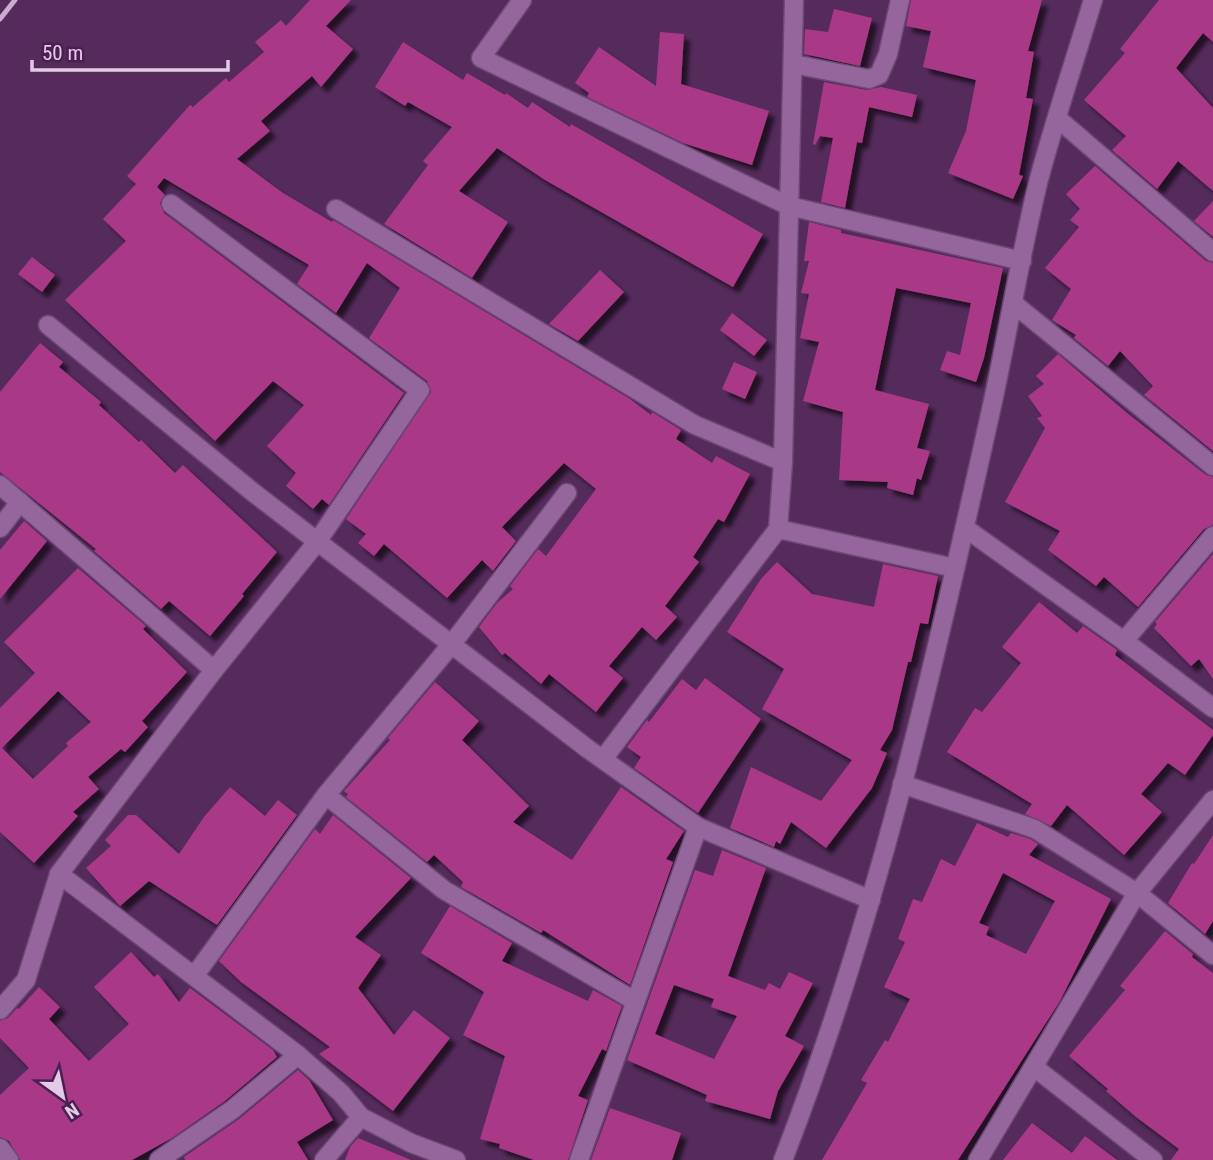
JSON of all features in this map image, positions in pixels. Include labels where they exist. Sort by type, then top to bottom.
[{"type":"street","points":[[522,0],[481,58],[789,206],[1023,261]]},
{"type":"street","points":[[603,759],[778,528],[783,462],[794,0]]},
{"type":"street","points":[[793,64],[869,79],[879,75],[888,54],[900,0]]},
{"type":"street","points":[[783,1160],[803,1109],[871,900],[902,784],[956,568],[1039,180],[1093,0]]},
{"type":"street","points":[[1057,118],[1213,251]]},
{"type":"street","points":[[0,1010],[26,980],[59,874],[214,670],[317,542],[420,390],[171,204]]},
{"type":"street","points":[[336,209],[695,425],[783,462]]},
{"type":"street","points":[[1014,303],[1213,466]]},
{"type":"street","points":[[48,325],[317,542],[603,759],[698,827],[871,900]]},
{"type":"street","points":[[0,485],[214,670]]},
{"type":"street","points":[[195,975],[326,795],[451,645],[567,492]]},
{"type":"street","points":[[0,528],[20,502]]},
{"type":"street","points":[[778,528],[956,568]]},
{"type":"street","points":[[965,528],[1124,640],[1213,708]]},
{"type":"street","points":[[1124,640],[1213,536]]},
{"type":"street","points":[[902,784],[1035,829],[1137,892],[1213,955]]},
{"type":"street","points":[[326,795],[444,890],[635,1001]]},
{"type":"street","points":[[978,1160],[1137,892],[1213,800]]},
{"type":"street","points":[[579,1160],[698,827]]},
{"type":"street","points":[[59,874],[298,1055],[341,1093],[360,1117],[407,1152],[456,1160]]},
{"type":"street","points":[[159,1160],[232,1110],[298,1055]]},
{"type":"street","points":[[1034,1067],[1153,1160]]},
{"type":"street","points":[[324,1160],[360,1117]]},
{"type":"street","points":[[0,1148],[9,1160]]},
{"type":"building","points":[[310,0],[351,0],[326,26],[353,49],[321,87],[312,76],[261,121],[270,131],[237,159],[283,193],[332,222],[333,220],[630,399],[651,415],[652,412],[681,430],[676,439],[712,463],[716,456],[750,474],[724,522],[718,519],[693,557],[699,562],[665,606],[677,617],[656,640],[642,627],[609,666],[623,678],[596,712],[549,674],[541,684],[505,653],[502,655],[479,627],[497,603],[513,589],[510,586],[538,549],[546,556],[596,489],[564,463],[502,527],[516,541],[493,571],[482,560],[447,598],[384,544],[374,556],[358,543],[366,534],[346,519],[431,392],[427,381],[369,338],[400,288],[367,263],[336,313],[297,284],[309,265],[164,178],[157,187],[165,195],[160,203],[164,213],[404,393],[329,505],[322,499],[313,509],[286,486],[296,473],[267,446],[304,405],[273,381],[215,441],[65,300],[126,241],[103,219],[136,184],[127,176],[190,105],[193,107],[226,78],[229,82],[264,52],[255,42],[281,20],[286,26]]},
{"type":"building","points":[[911,0],[1042,0],[1028,51],[1034,52],[1026,98],[1033,99],[1019,175],[1023,176],[1013,199],[948,173],[966,131],[976,80],[923,67],[931,31],[906,26]]},
{"type":"building","points":[[1159,0],[1213,0],[1213,42],[1203,33],[1176,68],[1213,108],[1213,191],[1178,161],[1157,189],[1112,150],[1126,136],[1084,100],[1125,53],[1120,49]]},
{"type":"building","points":[[834,9],[872,18],[860,66],[804,54],[805,29],[828,32]]},
{"type":"building","points":[[660,32],[684,34],[681,84],[769,111],[752,165],[683,143],[587,97],[589,93],[575,83],[599,47],[656,86]]},
{"type":"building","points":[[403,42],[463,80],[467,73],[528,108],[532,102],[570,127],[571,124],[763,234],[733,287],[545,180],[497,148],[459,191],[508,222],[472,278],[384,224],[428,165],[423,161],[452,127],[408,102],[405,106],[375,87]]},
{"type":"building","points":[[824,82],[867,90],[881,87],[917,95],[912,117],[869,107],[862,143],[857,142],[845,208],[821,202],[833,138],[820,136],[815,145],[813,144]]},
{"type":"building","points":[[1095,166],[1206,261],[1213,263],[1213,451],[1144,395],[1153,386],[1120,351],[1108,366],[1074,338],[1076,335],[1052,320],[1071,289],[1045,268],[1079,227],[1070,220],[1080,209],[1066,194]]},
{"type":"building","points":[[1213,201],[1213,237],[1194,221]]},
{"type":"building","points":[[809,222],[841,230],[841,233],[1003,268],[984,358],[976,382],[940,370],[947,351],[960,355],[971,303],[896,288],[875,390],[929,404],[917,448],[930,451],[921,480],[917,478],[913,495],[887,488],[888,482],[839,480],[843,412],[803,401],[819,342],[800,338],[809,294],[801,293],[809,261],[804,261]]},
{"type":"building","points":[[32,257],[55,275],[42,292],[18,274]]},
{"type":"building","points":[[600,270],[624,292],[578,341],[549,324]]},
{"type":"building","points":[[732,313],[767,340],[754,356],[720,330]]},
{"type":"building","points":[[40,343],[63,362],[59,367],[101,402],[99,405],[139,442],[141,440],[175,473],[183,465],[277,552],[210,636],[169,601],[161,609],[94,551],[96,549],[0,472],[0,392]]},
{"type":"building","points":[[1058,354],[1127,413],[1206,475],[1213,477],[1213,525],[1204,529],[1138,607],[1104,577],[1096,586],[1048,550],[1060,531],[1005,502],[1045,428],[1037,418],[1042,416],[1028,396],[1044,384],[1036,376]]},
{"type":"building","points":[[734,362],[757,372],[745,399],[722,389]]},
{"type":"building","points":[[24,521],[47,541],[0,599],[0,550]]},
{"type":"building","points":[[1213,554],[1213,679],[1199,659],[1191,666],[1154,628],[1157,624],[1155,622]]},
{"type":"building","points":[[777,562],[812,594],[874,607],[883,564],[938,576],[928,624],[920,623],[892,730],[880,750],[887,753],[872,788],[826,848],[791,822],[780,844],[776,841],[774,847],[730,828],[751,767],[821,801],[852,760],[762,709],[784,669],[727,632],[761,579]]},
{"type":"building","points":[[78,568],[146,626],[143,629],[187,672],[142,721],[148,727],[125,752],[121,749],[88,777],[99,789],[73,812],[78,816],[34,863],[0,832],[0,708],[35,673],[4,642]],"holes":[[[58,691],[91,722],[66,743],[68,746],[33,779],[2,748]]]},
{"type":"building","points":[[1039,602],[1077,633],[1083,626],[1117,650],[1115,655],[1213,730],[1213,735],[1185,775],[1168,763],[1141,794],[1162,812],[1124,855],[1067,805],[1051,826],[1025,814],[1032,804],[947,752],[975,708],[982,712],[1021,663],[1002,647]]},
{"type":"building","points":[[705,678],[761,719],[698,813],[634,768],[641,757],[627,747],[682,679],[696,690]]},
{"type":"building","points":[[435,682],[479,721],[462,740],[529,806],[513,822],[572,860],[621,787],[684,831],[666,859],[673,862],[630,985],[543,930],[541,933],[461,887],[463,882],[434,855],[427,862],[346,797],[348,794],[344,791],[390,740],[388,738]]},
{"type":"building","points":[[230,787],[265,816],[278,800],[297,815],[217,925],[149,881],[120,906],[86,868],[111,846],[105,840],[128,815],[136,815],[179,854],[204,817]]},
{"type":"building","points":[[333,815],[411,878],[355,937],[381,955],[358,988],[394,1035],[414,1010],[450,1038],[393,1111],[319,1054],[330,1047],[241,982],[219,961],[315,829],[320,834]]},
{"type":"building","points":[[977,823],[1008,837],[1011,833],[1030,839],[1038,844],[1029,855],[1111,899],[1060,1001],[958,1160],[822,1160],[867,1083],[861,1080],[885,1040],[888,1042],[910,999],[884,987],[905,942],[898,939],[913,899],[922,902],[941,859],[955,866]],"holes":[[[1003,873],[1055,901],[1026,954],[986,935],[989,927],[979,923]]]},
{"type":"building","points":[[1213,835],[1213,921],[1205,934],[1168,903]]},
{"type":"building","points":[[722,850],[766,868],[728,976],[765,990],[769,983],[780,989],[789,972],[813,983],[785,1036],[804,1046],[778,1091],[770,1119],[705,1101],[707,1095],[627,1060],[695,870],[713,876]],"holes":[[[674,985],[714,999],[711,1007],[737,1016],[714,1059],[655,1034]]]},
{"type":"building","points":[[450,906],[512,943],[502,961],[588,1001],[593,990],[622,1006],[606,1051],[602,1049],[578,1096],[588,1100],[568,1160],[534,1160],[499,1148],[500,1144],[480,1139],[505,1056],[463,1035],[484,992],[421,953]]},
{"type":"building","points":[[1165,931],[1213,973],[1213,1160],[1171,1160],[1179,1149],[1136,1117],[1069,1056],[1125,990],[1120,986]]},
{"type":"building","points":[[131,952],[154,977],[158,974],[179,1002],[190,988],[273,1050],[277,1057],[225,1101],[172,1138],[132,1160],[20,1160],[9,1141],[0,1137],[0,1095],[29,1068],[0,1038],[0,1021],[19,1009],[39,987],[60,1007],[49,1019],[89,1061],[129,1024],[94,987]]},
{"type":"building","points":[[298,1070],[309,1080],[333,1120],[297,1142],[308,1160],[185,1160],[184,1157],[239,1119]]},
{"type":"building","points":[[610,1108],[681,1133],[672,1160],[591,1160]]},
{"type":"building","points":[[1032,1123],[1072,1153],[1085,1136],[1117,1160],[1003,1160]]},
{"type":"building","points":[[358,1138],[411,1160],[345,1160],[350,1147]]},
{"type":"railway","points":[[0,19],[15,0]]}]
